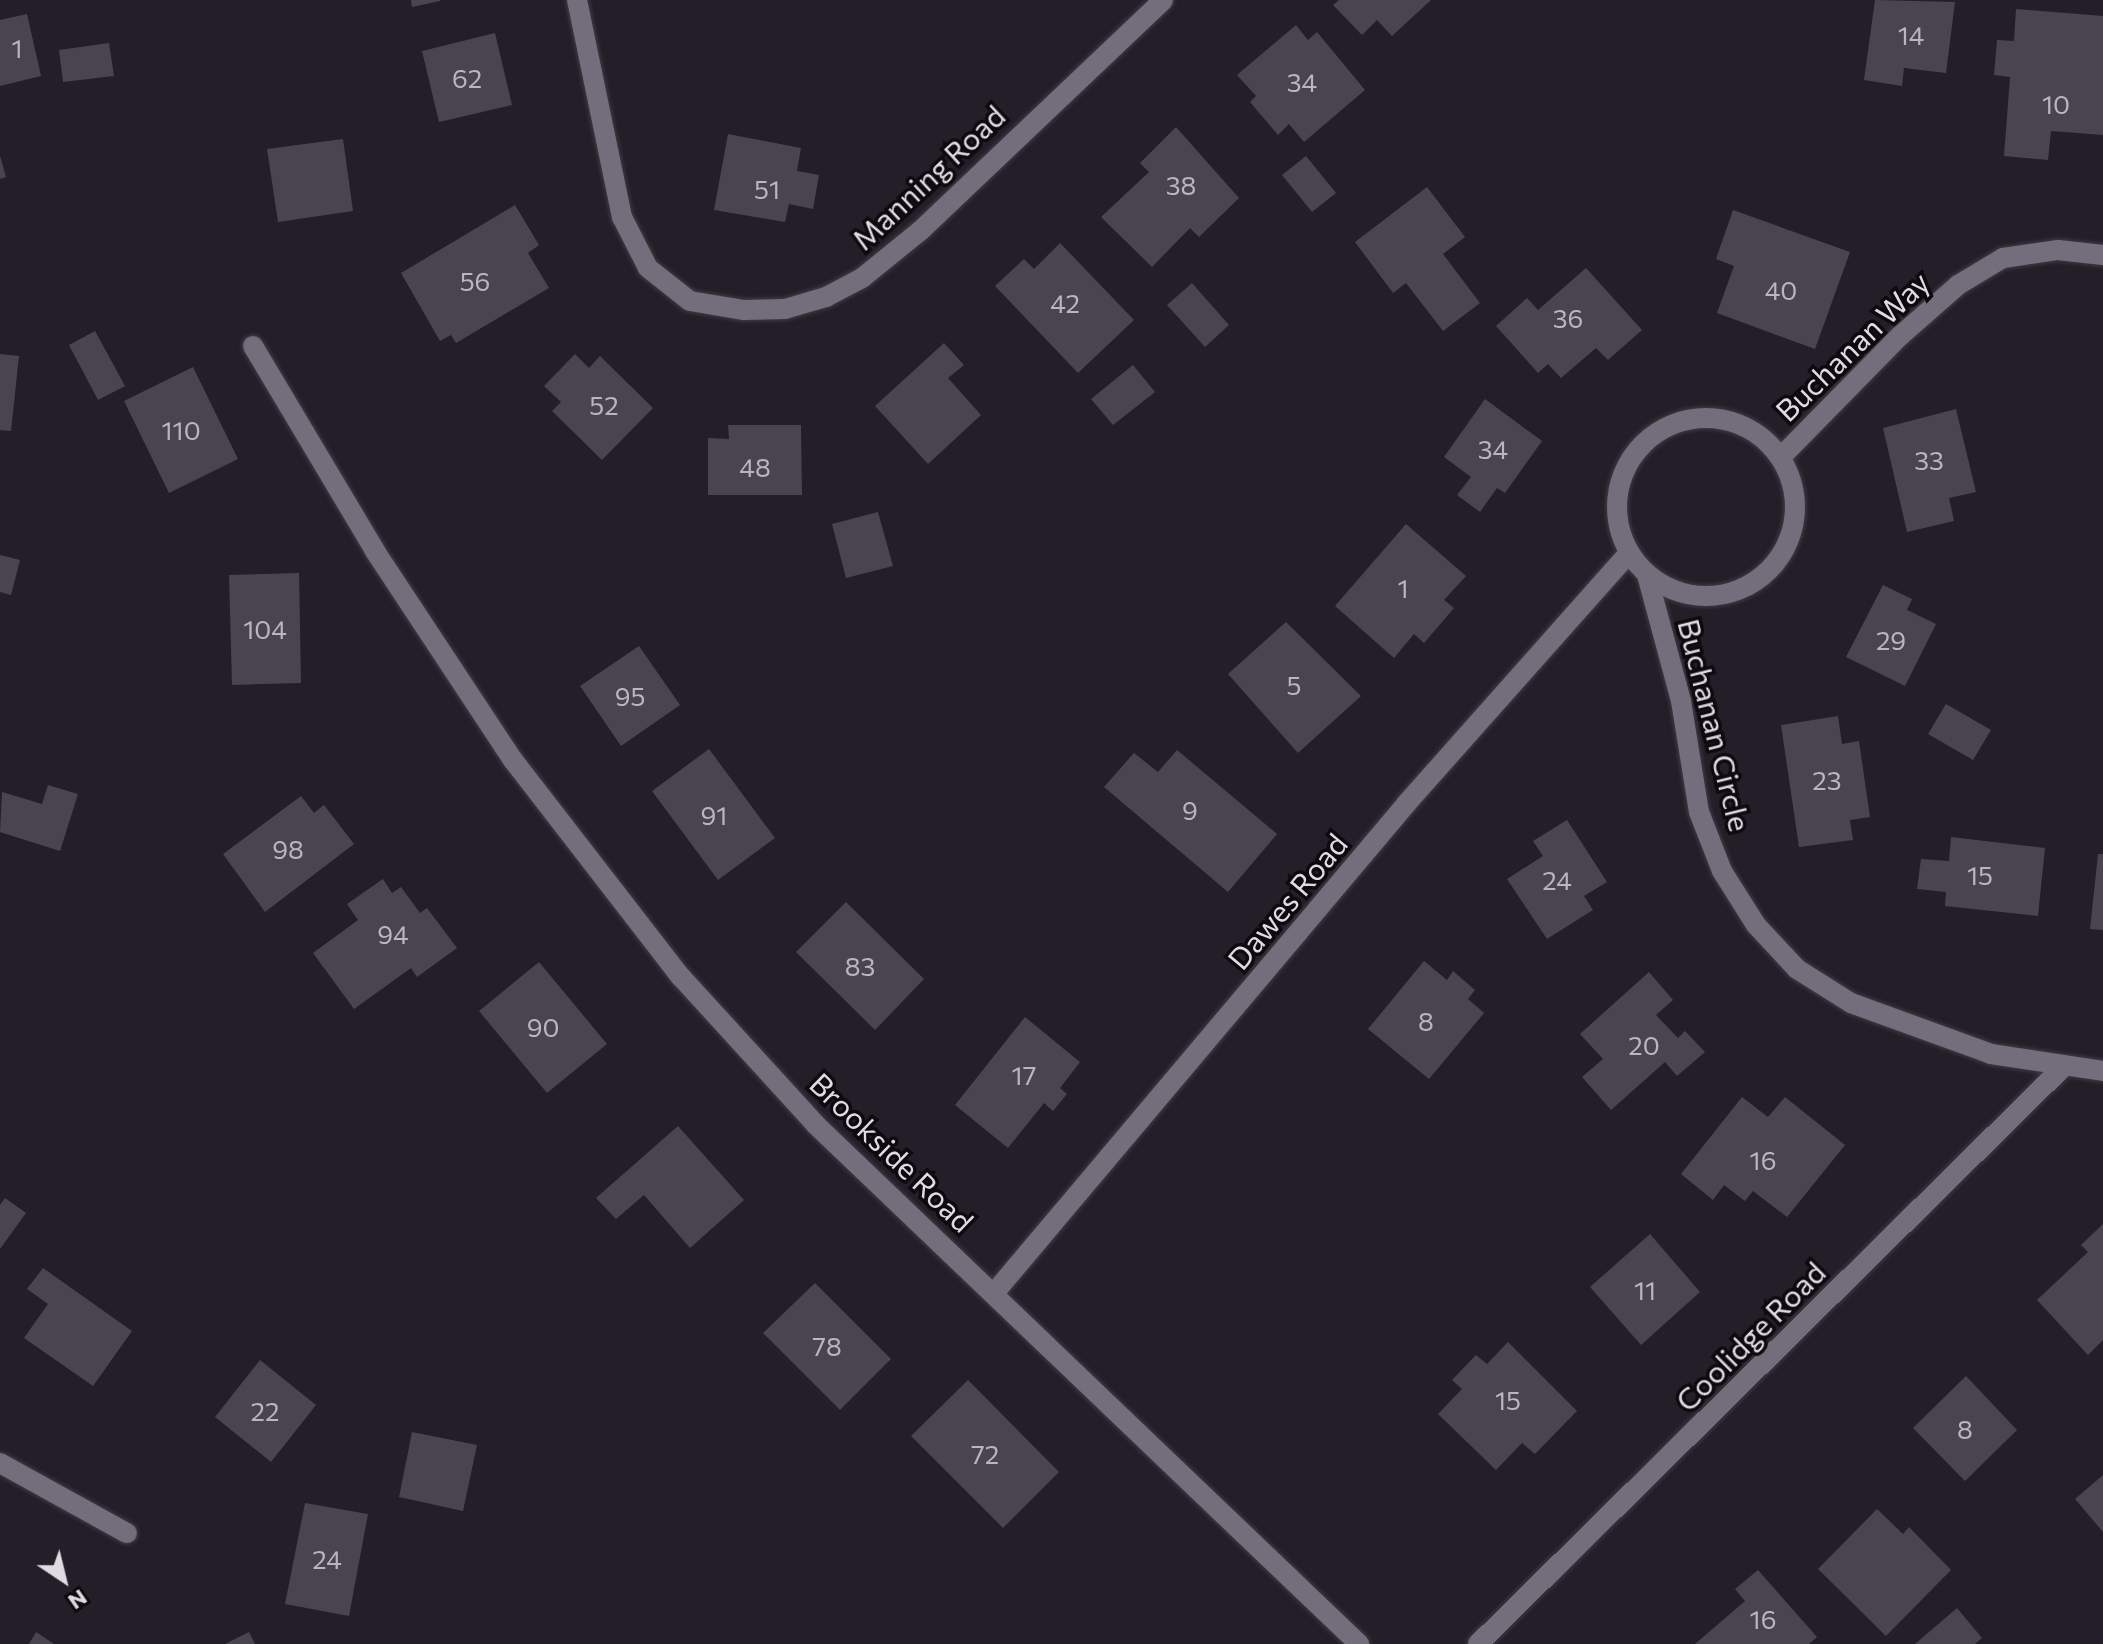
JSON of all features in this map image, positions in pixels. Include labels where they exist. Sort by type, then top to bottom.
[{"type":"street","name":"Manning Road","points":[[577,0],[622,217],[648,268],[690,301],[744,310],[785,309],[826,297],[862,278],[920,231],[1163,0]]},
{"type":"street","name":"Buchanan Way","points":[[1781,457],[1900,336],[1958,285],[2003,258],[2058,250],[2103,255]]},
{"type":"street","name":"Brookside Road","points":[[253,346],[441,652],[513,760],[712,1013],[815,1124],[995,1292],[1359,1644]]},
{"type":"street","name":"Buchanan Circle","points":[[1647,575],[1693,596],[1719,596],[1765,574],[1782,555],[1796,506],[1781,457],[1743,425],[1718,419],[1694,419],[1648,439],[1632,458],[1617,505],[1629,553],[1647,575],[1681,701],[1699,812],[1722,871],[1756,925],[1797,969],[1851,1003],[1991,1054],[2062,1068],[2103,1071]]},
{"type":"street","name":"Dawes Road","points":[[995,1292],[1407,803],[1629,553]]},
{"type":"street","name":"Coolidge Road","points":[[1478,1644],[2062,1068]]},
{"type":"street","points":[[0,1463],[127,1533]]},
{"type":"building","points":[[411,0],[440,0],[440,1],[412,7]]},
{"type":"building","points":[[1339,0],[1431,0],[1392,36],[1377,20],[1362,35],[1333,5]]},
{"type":"building","points":[[1875,0],[1955,2],[1946,73],[1904,68],[1902,86],[1864,80]]},
{"type":"building","points":[[2016,9],[2103,16],[2103,135],[2051,131],[2048,160],[2004,156],[2010,77],[1994,75],[1997,40],[2014,41]]},
{"type":"building","points":[[27,14],[41,76],[0,86],[0,20]]},
{"type":"building","points":[[1296,25],[1308,40],[1317,32],[1365,90],[1304,142],[1289,124],[1278,135],[1250,102],[1256,96],[1237,75]]},
{"type":"building","points":[[495,33],[512,105],[439,122],[422,51]]},
{"type":"building","points":[[109,43],[114,76],[63,82],[59,50]]},
{"type":"building","points":[[1176,127],[1239,198],[1199,237],[1190,228],[1152,267],[1101,217],[1149,172],[1140,163]]},
{"type":"building","points":[[728,134],[801,148],[797,171],[819,175],[813,209],[789,204],[785,222],[714,210]]},
{"type":"building","points":[[343,139],[353,211],[278,222],[267,149]]},
{"type":"building","points":[[0,156],[6,177],[0,179]]},
{"type":"building","points":[[1306,156],[1336,193],[1312,212],[1282,175]]},
{"type":"building","points":[[1427,187],[1465,237],[1443,254],[1480,303],[1443,331],[1406,283],[1393,293],[1355,242]]},
{"type":"building","points":[[515,205],[539,245],[528,253],[549,288],[456,343],[451,335],[440,341],[401,273]]},
{"type":"building","points":[[1733,210],[1850,252],[1815,349],[1717,313],[1734,266],[1716,259]]},
{"type":"building","points":[[1060,243],[1134,320],[1078,373],[995,286],[1024,259],[1034,269]]},
{"type":"building","points":[[1586,268],[1642,330],[1608,360],[1596,348],[1561,378],[1548,364],[1538,373],[1496,326],[1527,298],[1538,310]]},
{"type":"building","points":[[1192,283],[1229,325],[1205,347],[1167,305]]},
{"type":"building","points":[[95,331],[125,386],[98,400],[69,345]]},
{"type":"building","points":[[944,343],[964,365],[948,378],[981,415],[928,464],[875,406]]},
{"type":"building","points":[[0,354],[19,356],[11,431],[0,430]]},
{"type":"building","points":[[575,354],[589,368],[600,356],[653,408],[602,460],[552,411],[561,402],[544,386]]},
{"type":"building","points":[[1133,365],[1155,392],[1113,425],[1091,399]]},
{"type":"building","points":[[193,367],[238,459],[169,493],[124,401]]},
{"type":"building","points":[[1485,399],[1542,441],[1505,493],[1497,488],[1480,512],[1457,495],[1471,477],[1444,457]]},
{"type":"building","points":[[1956,409],[1976,492],[1949,498],[1954,521],[1907,532],[1883,428]]},
{"type":"building","points":[[728,425],[801,425],[802,495],[708,495],[708,438],[729,439]]},
{"type":"building","points":[[878,512],[893,566],[846,578],[832,524]]},
{"type":"building","points":[[1406,524],[1466,576],[1444,600],[1454,608],[1424,643],[1414,634],[1394,658],[1335,606]]},
{"type":"building","points":[[0,555],[20,560],[11,595],[0,592]]},
{"type":"building","points":[[299,573],[301,683],[232,685],[229,575]]},
{"type":"building","points":[[1883,585],[1912,599],[1907,610],[1936,624],[1905,686],[1846,657]]},
{"type":"building","points":[[1286,622],[1361,696],[1298,753],[1228,674]]},
{"type":"building","points":[[639,646],[680,705],[621,746],[580,686]]},
{"type":"building","points":[[1946,704],[1991,730],[1973,760],[1928,734]]},
{"type":"building","points":[[1838,716],[1842,744],[1859,741],[1870,817],[1850,820],[1853,840],[1799,847],[1781,725]]},
{"type":"building","points":[[709,749],[775,838],[718,880],[652,791]]},
{"type":"building","points":[[1177,750],[1277,834],[1228,892],[1104,787],[1134,753],[1158,772]]},
{"type":"building","points":[[48,785],[78,794],[60,851],[0,832],[2,792],[42,804]]},
{"type":"building","points":[[301,796],[314,813],[324,805],[354,844],[265,912],[223,854]]},
{"type":"building","points":[[1567,820],[1607,882],[1584,896],[1593,910],[1547,939],[1507,879],[1543,856],[1533,841]]},
{"type":"building","points":[[1951,837],[2045,848],[2038,916],[1945,906],[1946,892],[1917,889],[1921,859],[1949,861]]},
{"type":"building","points":[[2098,854],[2103,854],[2103,930],[2090,929]]},
{"type":"building","points":[[383,879],[392,893],[401,887],[420,913],[427,908],[457,948],[417,977],[411,968],[354,1009],[313,953],[358,920],[347,904]]},
{"type":"building","points":[[846,902],[924,979],[875,1030],[796,952]]},
{"type":"building","points":[[1424,961],[1447,980],[1453,971],[1475,990],[1468,999],[1484,1013],[1429,1079],[1368,1029]]},
{"type":"building","points":[[539,962],[607,1044],[547,1093],[479,1011]]},
{"type":"building","points":[[1649,972],[1673,1000],[1656,1015],[1678,1038],[1685,1031],[1705,1052],[1677,1076],[1665,1062],[1611,1110],[1582,1077],[1603,1059],[1580,1034]]},
{"type":"building","points":[[1025,1017],[1080,1062],[1060,1088],[1067,1094],[1053,1111],[1044,1103],[1008,1148],[955,1105]]},
{"type":"building","points":[[1742,1097],[1768,1117],[1785,1097],[1845,1145],[1787,1217],[1753,1191],[1745,1201],[1724,1185],[1713,1200],[1681,1174]]},
{"type":"building","points":[[678,1126],[744,1200],[690,1248],[644,1195],[616,1219],[596,1198]]},
{"type":"building","points":[[5,1198],[26,1213],[0,1249],[0,1205]]},
{"type":"building","points":[[2103,1224],[2103,1340],[2088,1355],[2037,1300],[2088,1252],[2081,1245]]},
{"type":"building","points":[[1650,1234],[1700,1292],[1641,1345],[1590,1287]]},
{"type":"building","points":[[43,1268],[132,1331],[93,1386],[24,1338],[48,1304],[27,1289]]},
{"type":"building","points":[[815,1283],[891,1359],[840,1410],[763,1333]]},
{"type":"building","points":[[1508,1342],[1577,1411],[1535,1454],[1522,1443],[1496,1470],[1438,1414],[1462,1389],[1452,1380],[1476,1355],[1487,1364]]},
{"type":"building","points":[[260,1360],[316,1405],[271,1462],[215,1417]]},
{"type":"building","points":[[1966,1376],[2017,1430],[1965,1481],[1913,1428]]},
{"type":"building","points":[[968,1380],[1059,1472],[1003,1528],[911,1436]]},
{"type":"building","points":[[412,1432],[477,1445],[463,1511],[399,1497]]},
{"type":"building","points":[[2103,1475],[2103,1532],[2075,1499]]},
{"type":"building","points":[[305,1503],[368,1514],[349,1616],[285,1604]]},
{"type":"building","points":[[1877,1509],[1903,1534],[1909,1527],[1951,1570],[1886,1636],[1818,1569]]},
{"type":"building","points":[[1758,1570],[1817,1637],[1809,1644],[1695,1644],[1745,1601],[1735,1589]]},
{"type":"building","points":[[1957,1608],[1982,1638],[1975,1644],[1915,1644]]},
{"type":"building","points":[[36,1632],[54,1644],[29,1644]]},
{"type":"building","points":[[249,1632],[255,1644],[225,1644]]}]
